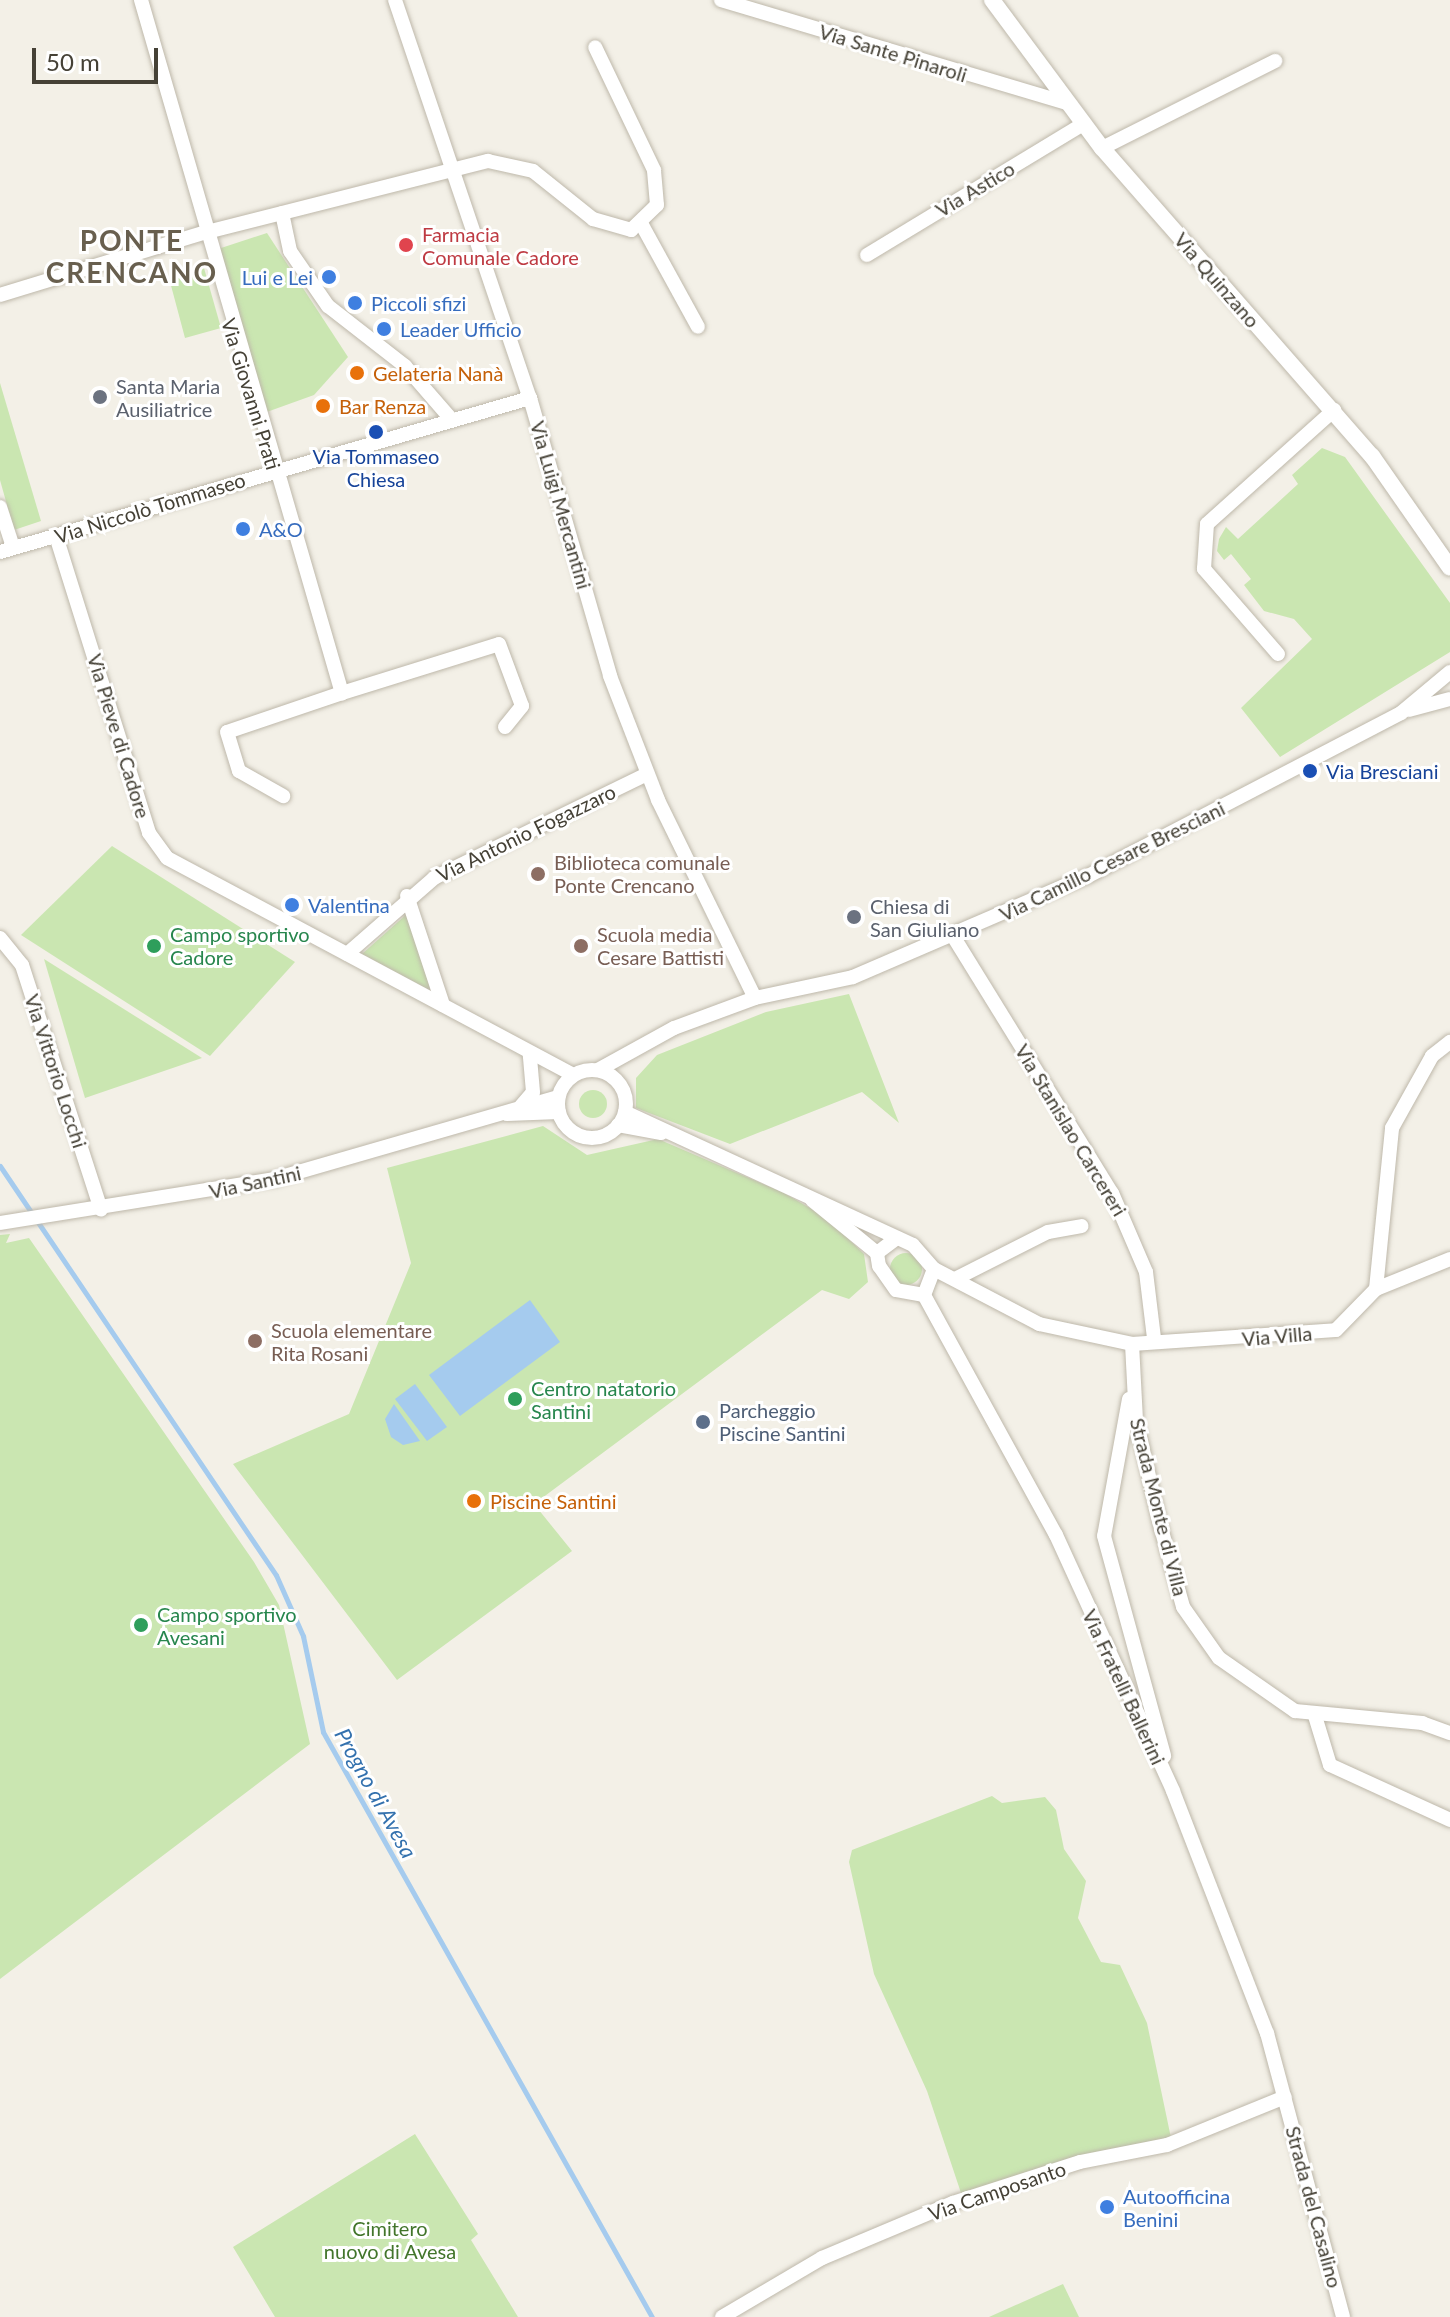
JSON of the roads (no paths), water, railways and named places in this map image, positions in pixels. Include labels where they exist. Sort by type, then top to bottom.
[{"type":"street","name":"Via Giovanni Prati","points":[[141,0],[203,233],[342,693]]},
{"type":"street","name":"Via Luigi Mercantini","points":[[395,0],[530,398],[610,676],[647,774],[755,998]]},
{"type":"street","name":"Via Sante Pinaroli","points":[[721,0],[1066,103]]},
{"type":"street","name":"Via Quinzano","points":[[992,0],[1102,148],[1334,410],[1448,563]]},
{"type":"street","points":[[0,295],[203,233],[488,161],[533,171],[593,219],[621,231],[642,225],[657,205],[654,170],[595,47]]},
{"type":"street","points":[[1102,148],[1275,61]]},
{"type":"street","name":"Via Astico","points":[[867,255],[1083,124]]},
{"type":"street","points":[[282,213],[290,251],[328,306],[405,366],[452,420]]},
{"type":"street","points":[[642,225],[698,327]]},
{"type":"street","name":"Via Niccolò Tommaseo","points":[[6,549],[530,398]]},
{"type":"street","points":[[1278,654],[1204,569],[1207,524],[1334,410]]},
{"type":"street","points":[[0,507],[6,549]]},
{"type":"street","name":"Via Pieve di Cadore","points":[[56,536],[149,833],[167,858],[443,1005],[550,1068],[573,1075]]},
{"type":"street","points":[[283,796],[239,771],[227,732],[499,644],[522,706],[505,727]]},
{"type":"street","name":"Via Camillo Cesare Bresciani","points":[[1401,713],[1450,672]]},
{"type":"street","name":"Via Camillo Cesare Bresciani","points":[[598,1070],[634,1048],[755,998],[853,977],[953,936],[1088,876],[1401,713],[1450,699]]},
{"type":"street","name":"Via Antonio Fogazzaro","points":[[347,954],[407,896],[647,774]]},
{"type":"street","points":[[407,896],[443,1005]]},
{"type":"street","name":"Via Stanislao Carcereri","points":[[953,936],[1112,1193],[1146,1272],[1154,1338]]},
{"type":"street","name":"Via Vittorio Locchi","points":[[0,938],[22,965],[101,1210]]},
{"type":"street","points":[[1450,1042],[1432,1056],[1401,1105],[1385,1149],[1376,1289],[1450,1259]]},
{"type":"street","points":[[618,1083],[598,1070],[573,1075],[560,1092],[559,1112],[585,1137],[621,1118],[618,1083],[634,1048]]},
{"type":"street","points":[[521,1106],[535,1078],[530,1055]]},
{"type":"street","name":"Via Pieve di Cadore","points":[[550,1068],[560,1092]]},
{"type":"street","name":"Via Santini","points":[[0,1223],[101,1210],[274,1179],[503,1114],[560,1092]]},
{"type":"street","name":"Via Santini","points":[[503,1114],[559,1112]]},
{"type":"street","name":"Via Villa","points":[[621,1118],[799,1190],[897,1238],[921,1250],[934,1269],[1039,1324],[1132,1344],[1154,1338],[1261,1339],[1336,1330],[1376,1289]]},
{"type":"street","name":"Via Villa","points":[[799,1190],[877,1253],[896,1290],[924,1295]]},
{"type":"street","points":[[955,1279],[1048,1232],[1081,1226]]},
{"type":"street","points":[[877,1253],[897,1238]]},
{"type":"street","points":[[924,1295],[934,1269]]},
{"type":"street","name":"Via Fratelli Ballerini","points":[[924,1295],[1056,1535],[1173,1791],[1285,2097]]},
{"type":"street","name":"Strada Monte di Villa","points":[[1132,1344],[1132,1383],[1104,1536],[1173,1791]]},
{"type":"street","name":"Strada Monte di Villa","points":[[1132,1383],[1183,1607],[1219,1658],[1265,1696],[1315,1716],[1422,1723],[1450,1733]]},
{"type":"street","points":[[1315,1716],[1330,1765],[1450,1820]]},
{"type":"street","name":"Via Camposanto","points":[[722,2317],[822,2258],[953,2203],[1099,2159],[1167,2145],[1285,2097]]},
{"type":"street","name":"Strada del Casalino","points":[[1285,2097],[1343,2317]]},
{"type":"water","points":[[530,1300],[560,1342],[460,1416],[429,1375]]},
{"type":"water","points":[[415,1384],[447,1427],[427,1441],[395,1399]]},
{"type":"water","points":[[394,1404],[420,1441],[403,1445],[391,1437],[385,1419]]},
{"type":"waterway","name":"Progno di Avesa","points":[[0,1166],[276,1575],[303,1636],[323,1732],[652,2317]]},
{"type":"place","name":"Farmacia Comunale Cadore","points":[[406,245]]},
{"type":"place","name":"Lui e Lei","points":[[329,277]]},
{"type":"place","name":"Piccoli sfizi","points":[[355,303]]},
{"type":"place","name":"Leader Ufficio","points":[[384,329]]},
{"type":"place","name":"Gelateria Nanà","points":[[357,373]]},
{"type":"place","name":"Santa Maria Ausiliatrice","points":[[100,397]]},
{"type":"place","name":"Bar Renza","points":[[323,406]]},
{"type":"place","name":"Via Tommaseo Chiesa","points":[[376,432]]},
{"type":"place","name":"A&O","points":[[243,529]]},
{"type":"place","name":"Via Bresciani","points":[[1310,771]]},
{"type":"place","name":"Biblioteca comunale Ponte Crencano","points":[[538,874]]},
{"type":"place","name":"Valentina","points":[[292,905]]},
{"type":"place","name":"Chiesa di San Giuliano","points":[[854,917]]},
{"type":"place","name":"Campo sportivo Cadore","points":[[154,946]]},
{"type":"place","name":"Scuola media Cesare Battisti","points":[[581,946]]},
{"type":"place","name":"Scuola elementare Rita Rosani","points":[[255,1341]]},
{"type":"place","name":"Centro natatorio Santini","points":[[515,1399]]},
{"type":"place","name":"Parcheggio Piscine Santini","points":[[703,1422]]},
{"type":"place","name":"Piscine Santini","points":[[474,1501]]},
{"type":"place","name":"Campo sportivo Avesani","points":[[141,1625]]},
{"type":"place","name":"Autoofficina Benini","points":[[1107,2207]]},
{"type":"district","name":"PONTE CRENCANO","points":[[132,256]]},
{"type":"park label","name":"Cimitero nuovo di Avesa","points":[[390,2240]]}]
